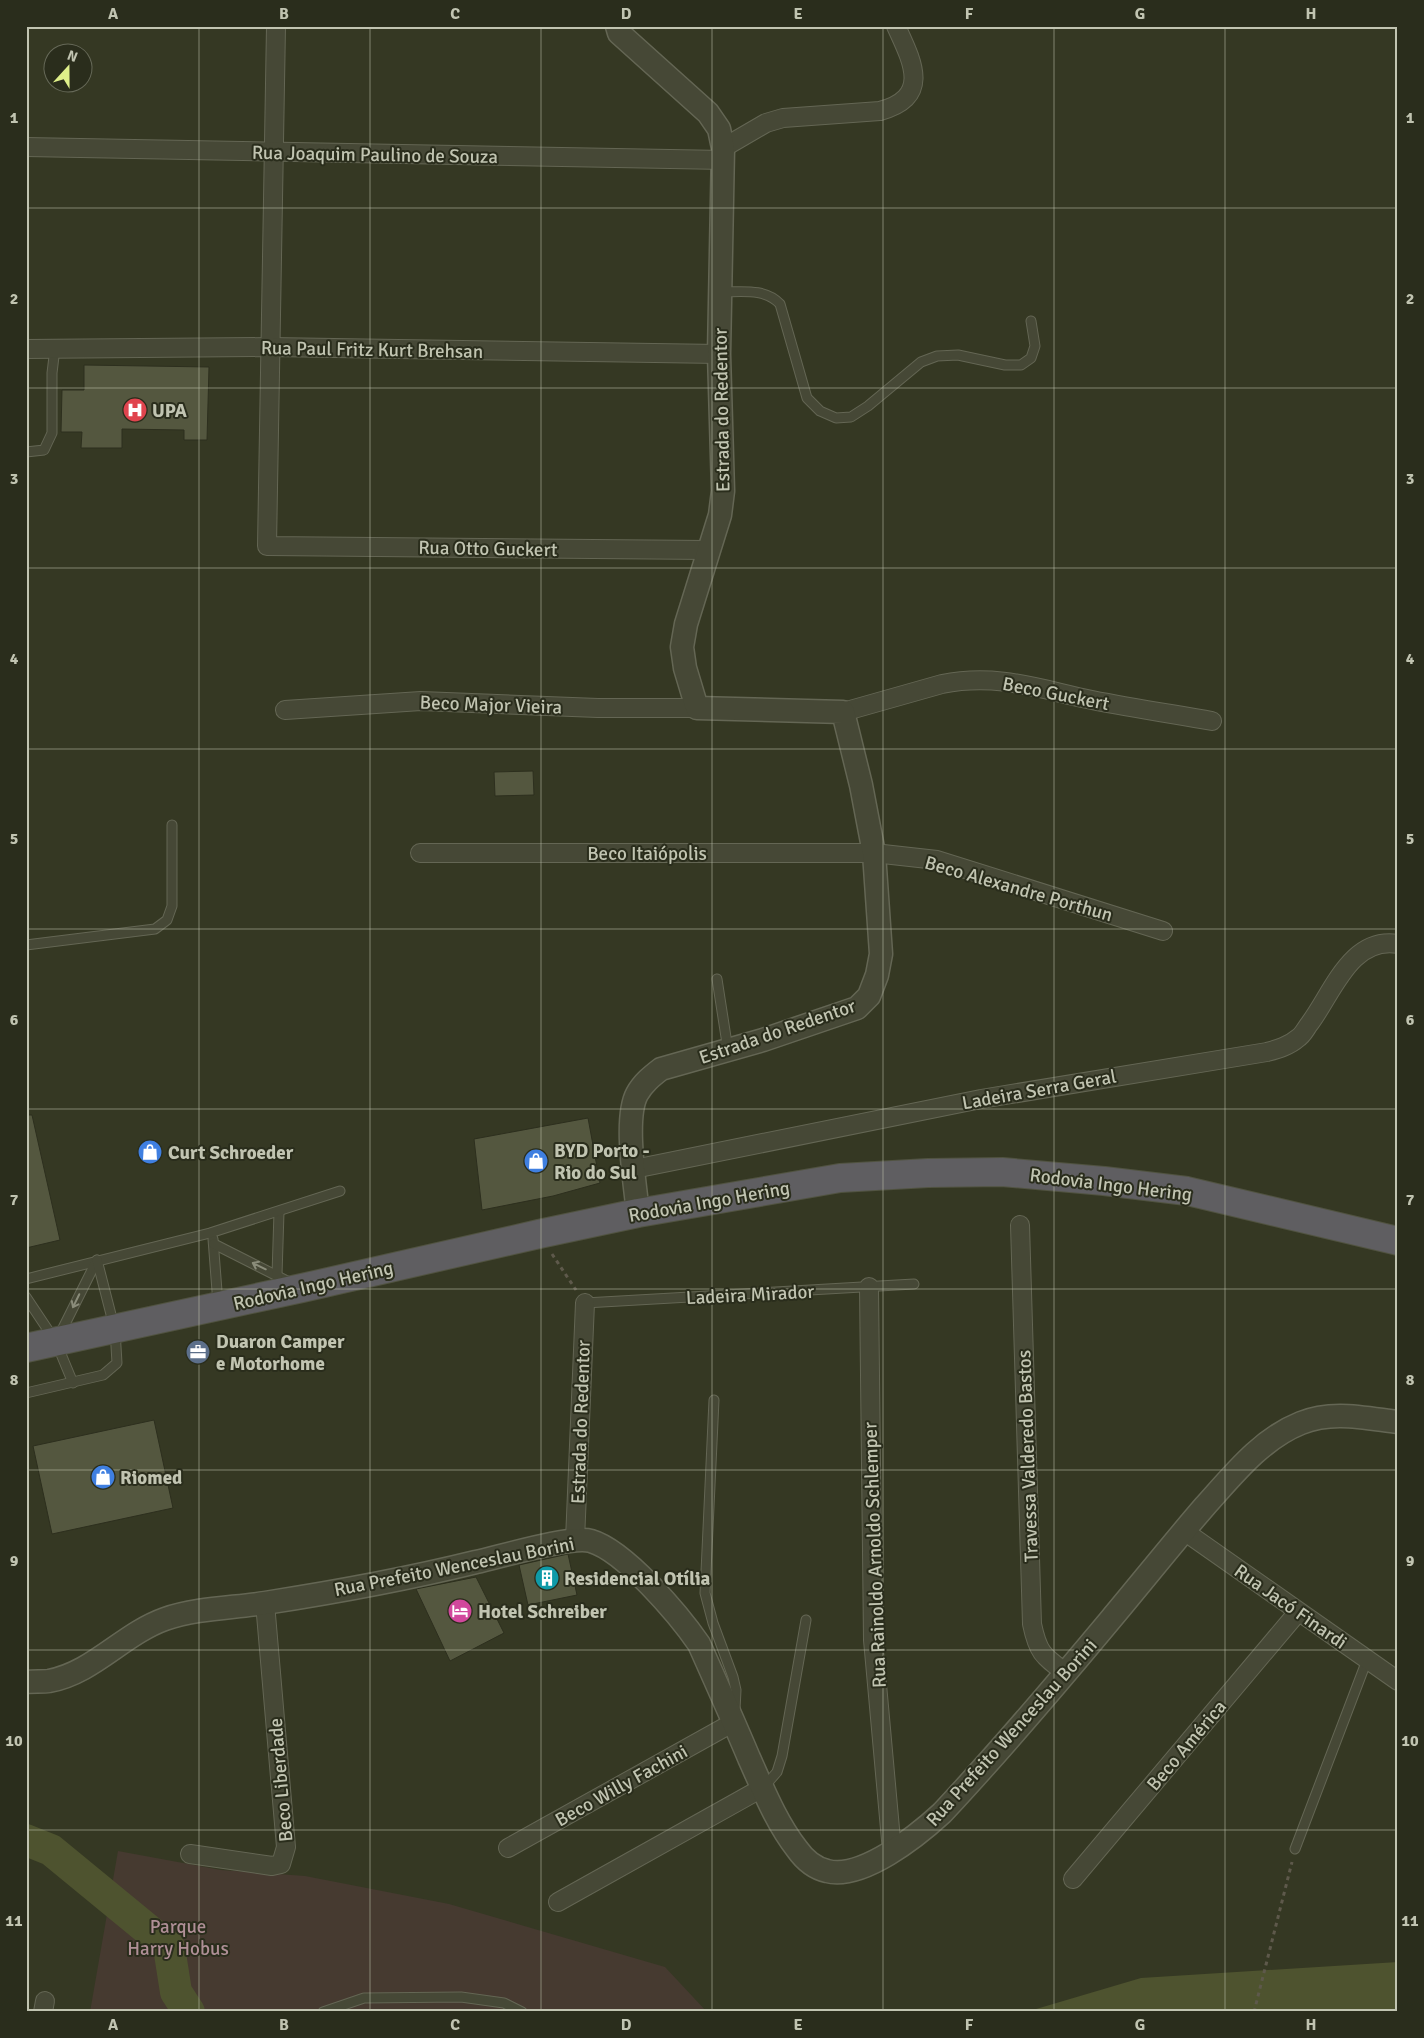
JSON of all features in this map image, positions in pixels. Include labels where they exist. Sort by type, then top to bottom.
[{"type":"highway","name":"Rodovia Ingo Hering","points":[[26,1348],[116,1330],[638,1213],[840,1178],[928,1173],[1002,1172],[1075,1178],[1187,1191],[1398,1241]]},
{"type":"street","points":[[271,348],[276,26]]},
{"type":"street","name":"Estrada do Redentor","points":[[617,26],[619,33],[708,113],[719,129],[724,154],[718,354],[723,491],[720,515],[686,624],[682,647],[685,668],[697,708]]},
{"type":"street","points":[[724,154],[766,123],[783,118],[880,111],[895,107],[904,100],[913,87],[914,72],[910,56],[896,26]]},
{"type":"street","name":"Rua Joaquim Paulino de Souza","points":[[26,147],[274,152],[724,154]]},
{"type":"street","name":"Rua Paul Fritz Kurt Brehsan","points":[[26,349],[271,348],[718,354]]},
{"type":"street","name":"Rua Otto Guckert","points":[[271,348],[267,546],[708,550]]},
{"type":"street","name":"Beco Guckert","points":[[843,712],[959,680],[1019,682],[1091,699],[1212,721]]},
{"type":"street","name":"Beco Major Vieira","points":[[285,710],[421,701],[598,708],[697,708]]},
{"type":"street","points":[[697,708],[843,712]]},
{"type":"street","name":"Estrada do Redentor","points":[[638,1213],[631,1118],[636,1095],[648,1079],[661,1069],[728,1050],[857,1008],[869,996],[877,975],[881,954],[874,853],[861,784],[843,712]]},
{"type":"street","name":"Beco Itaiópolis","points":[[420,853],[874,853]]},
{"type":"street","name":"Beco Alexandre Porthun","points":[[874,853],[936,860],[1163,931]]},
{"type":"street","name":"Ladeira Serra Geral","points":[[634,1169],[981,1099],[1266,1052],[1284,1047],[1299,1038],[1355,956],[1372,945],[1385,942],[1398,944]]},
{"type":"street","name":"Travessa Valderedo Bastos","points":[[1020,1225],[1032,1624],[1036,1642],[1044,1657],[1066,1673]]},
{"type":"street","name":"Rua Rainoldo Arnoldo Schlemper","points":[[869,1287],[873,1640],[892,1852]]},
{"type":"street","name":"Estrada do Redentor","points":[[575,1540],[585,1303]]},
{"type":"street","name":"Rua Prefeito Wenceslau Borini","points":[[26,1682],[48,1681],[80,1669],[138,1631],[165,1619],[196,1611],[265,1603],[430,1574],[575,1540],[590,1541],[617,1555],[672,1609],[699,1644],[762,1788],[774,1812],[797,1849],[811,1864],[827,1871],[843,1872],[872,1862],[892,1852],[921,1832],[942,1813],[1066,1673],[1184,1530],[1236,1471],[1280,1433],[1302,1422],[1327,1415],[1354,1416],[1398,1422]]},
{"type":"street","name":"Rua Jacó Finardi","points":[[1184,1530],[1398,1681]]},
{"type":"street","name":"Beco Liberdade","points":[[190,1854],[272,1866],[281,1864],[284,1857],[286,1837],[265,1603]]},
{"type":"street","name":"Beco América","points":[[1073,1879],[1298,1612]]},
{"type":"street","name":"Beco Willy Fachini","points":[[508,1848],[734,1722]]},
{"type":"street","points":[[558,1902],[762,1788]]},
{"type":"lane","points":[[721,292],[764,293],[774,298],[780,304],[807,398],[820,411],[836,418],[851,417],[868,406],[921,362],[937,356],[958,355],[1005,365],[1021,364],[1031,358],[1035,346],[1031,321]]},
{"type":"lane","points":[[26,452],[44,450],[52,432],[52,373],[55,348]]},
{"type":"lane","points":[[26,945],[155,930],[167,920],[172,906],[172,825]]},
{"type":"lane","points":[[717,979],[728,1050]]},
{"type":"lane","points":[[26,1279],[210,1232],[279,1212],[340,1191]]},
{"type":"lane","points":[[278,1275],[279,1212]]},
{"type":"lane","points":[[210,1232],[214,1244],[218,1306]]},
{"type":"lane","points":[[214,1244],[302,1288]]},
{"type":"lane","points":[[26,1393],[103,1375],[117,1362],[116,1330],[97,1260]]},
{"type":"lane","points":[[56,1342],[97,1260]]},
{"type":"lane","name":"Ladeira Mirador","points":[[585,1303],[914,1284]]},
{"type":"lane","points":[[26,1298],[56,1342],[73,1383]]},
{"type":"lane","points":[[714,1400],[705,1593],[736,1690],[734,1722]]},
{"type":"lane","points":[[762,1788],[777,1772],[782,1756],[806,1620]]},
{"type":"lane","points":[[1296,1849],[1367,1660]]},
{"type":"lane","points":[[323,2012],[364,1998],[442,1997],[462,1997],[504,2003],[522,2012]]},
{"type":"path","points":[[538,1234],[585,1303]]},
{"type":"path","points":[[1254,2012],[1296,1849]]},
{"type":"green space","name":"Parque Harry Hobus","points":[[118,1851],[221,1870],[305,1876],[449,1904],[665,1967],[707,2012],[90,2012]]},
{"type":"shaded area","points":[[1398,1962],[1398,2012],[1026,2012],[1141,1978]]},
{"type":"building","name":"UPA","points":[[84,365],[209,367],[207,440],[184,440],[184,430],[122,429],[122,448],[81,448],[82,432],[61,432],[62,390],[84,390]]},
{"type":"building","points":[[533,771],[534,795],[495,796],[494,772]]},
{"type":"building","points":[[26,1115],[32,1115],[60,1240],[26,1248]]},
{"type":"building","name":"BYD Porto - Rio do Sul","points":[[588,1118],[600,1183],[553,1196],[482,1210],[474,1139]]},
{"type":"building","name":"Riomed","points":[[154,1420],[173,1508],[52,1534],[33,1446]]},
{"type":"building","name":"Residencial Otília","points":[[568,1554],[577,1595],[528,1605],[519,1565]]},
{"type":"building","name":"Hotel Schreiber","points":[[476,1577],[504,1633],[450,1661],[416,1589]]},
{"type":"waterway","points":[[26,1840],[51,1850],[169,1947],[176,1992],[189,2012]]},
{"type":"place","name":"UPA","points":[[135,410]]},
{"type":"place","name":"Curt Schroeder","points":[[150,1152]]},
{"type":"place","name":"BYD Porto - Rio do Sul","points":[[536,1161]]},
{"type":"place","name":"Duaron Camper e Motorhome","points":[[198,1352]]},
{"type":"place","name":"Riomed","points":[[103,1477]]},
{"type":"place","name":"Residencial Otília","points":[[547,1578]]},
{"type":"place","name":"Hotel Schreiber","points":[[460,1611]]}]
